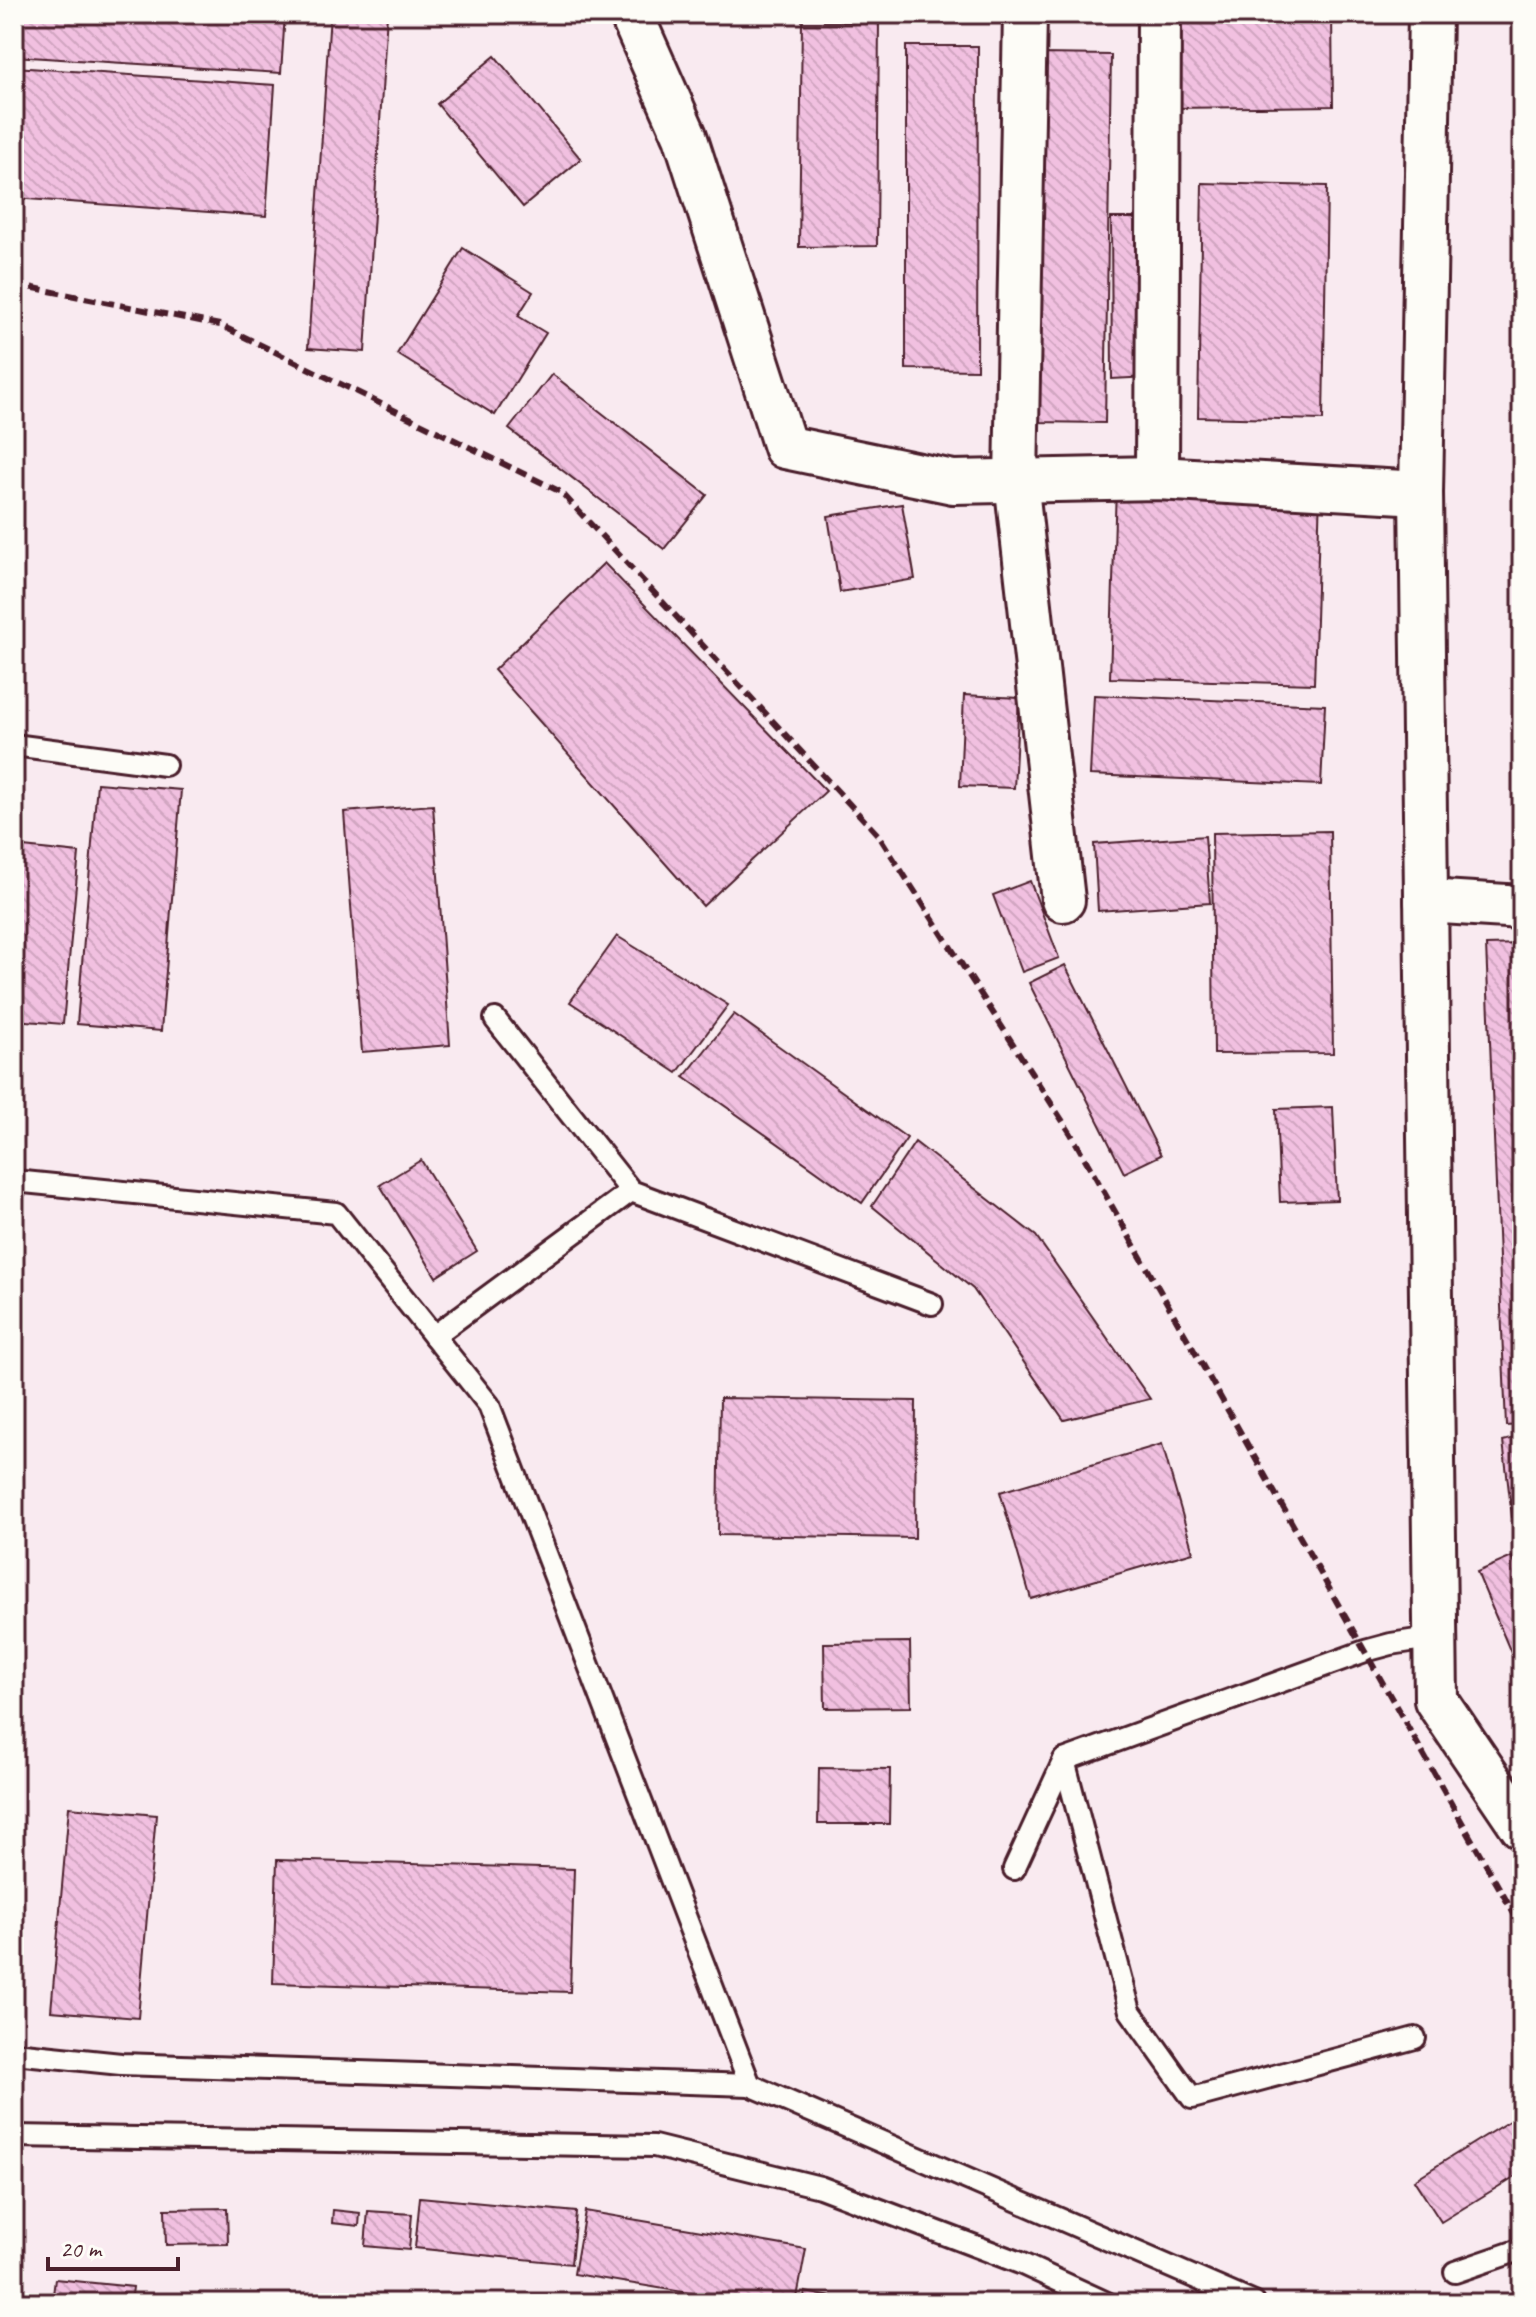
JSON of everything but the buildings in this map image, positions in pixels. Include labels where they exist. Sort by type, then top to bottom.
[{"type":"street","points":[[631,14],[685,136],[785,447],[953,482],[1157,478],[1421,493]]},
{"type":"street","points":[[1025,14],[1016,480],[1063,900]]},
{"type":"street","points":[[1157,478],[1159,14]]},
{"type":"street","points":[[1430,14],[1421,493],[1436,1700],[1522,1827]]},
{"type":"street","points":[[1426,901],[1522,907]]},
{"type":"lane","points":[[14,745],[165,765]]},
{"type":"lane","points":[[495,1019],[631,1191],[932,1304]]},
{"type":"lane","points":[[14,1181],[336,1213],[489,1405],[750,2085]]},
{"type":"lane","points":[[434,1336],[631,1191]]},
{"type":"lane","points":[[1014,1869],[1064,1760],[1365,1651],[1436,1637]]},
{"type":"lane","points":[[1064,1760],[1130,2011],[1192,2098],[1415,2038]]},
{"type":"lane","points":[[14,2053],[121,2064],[750,2085],[1254,2303]]},
{"type":"lane","points":[[14,2136],[654,2146],[820,2187],[1020,2263],[1107,2303]]},
{"type":"lane","points":[[1455,2272],[1522,2249]]},
{"type":"shaded area","points":[[14,14],[1522,14],[1522,2303],[14,2303]]},
{"type":"railway","points":[[14,284],[220,325],[561,492],[879,836],[1071,1134],[1522,1928]]}]
